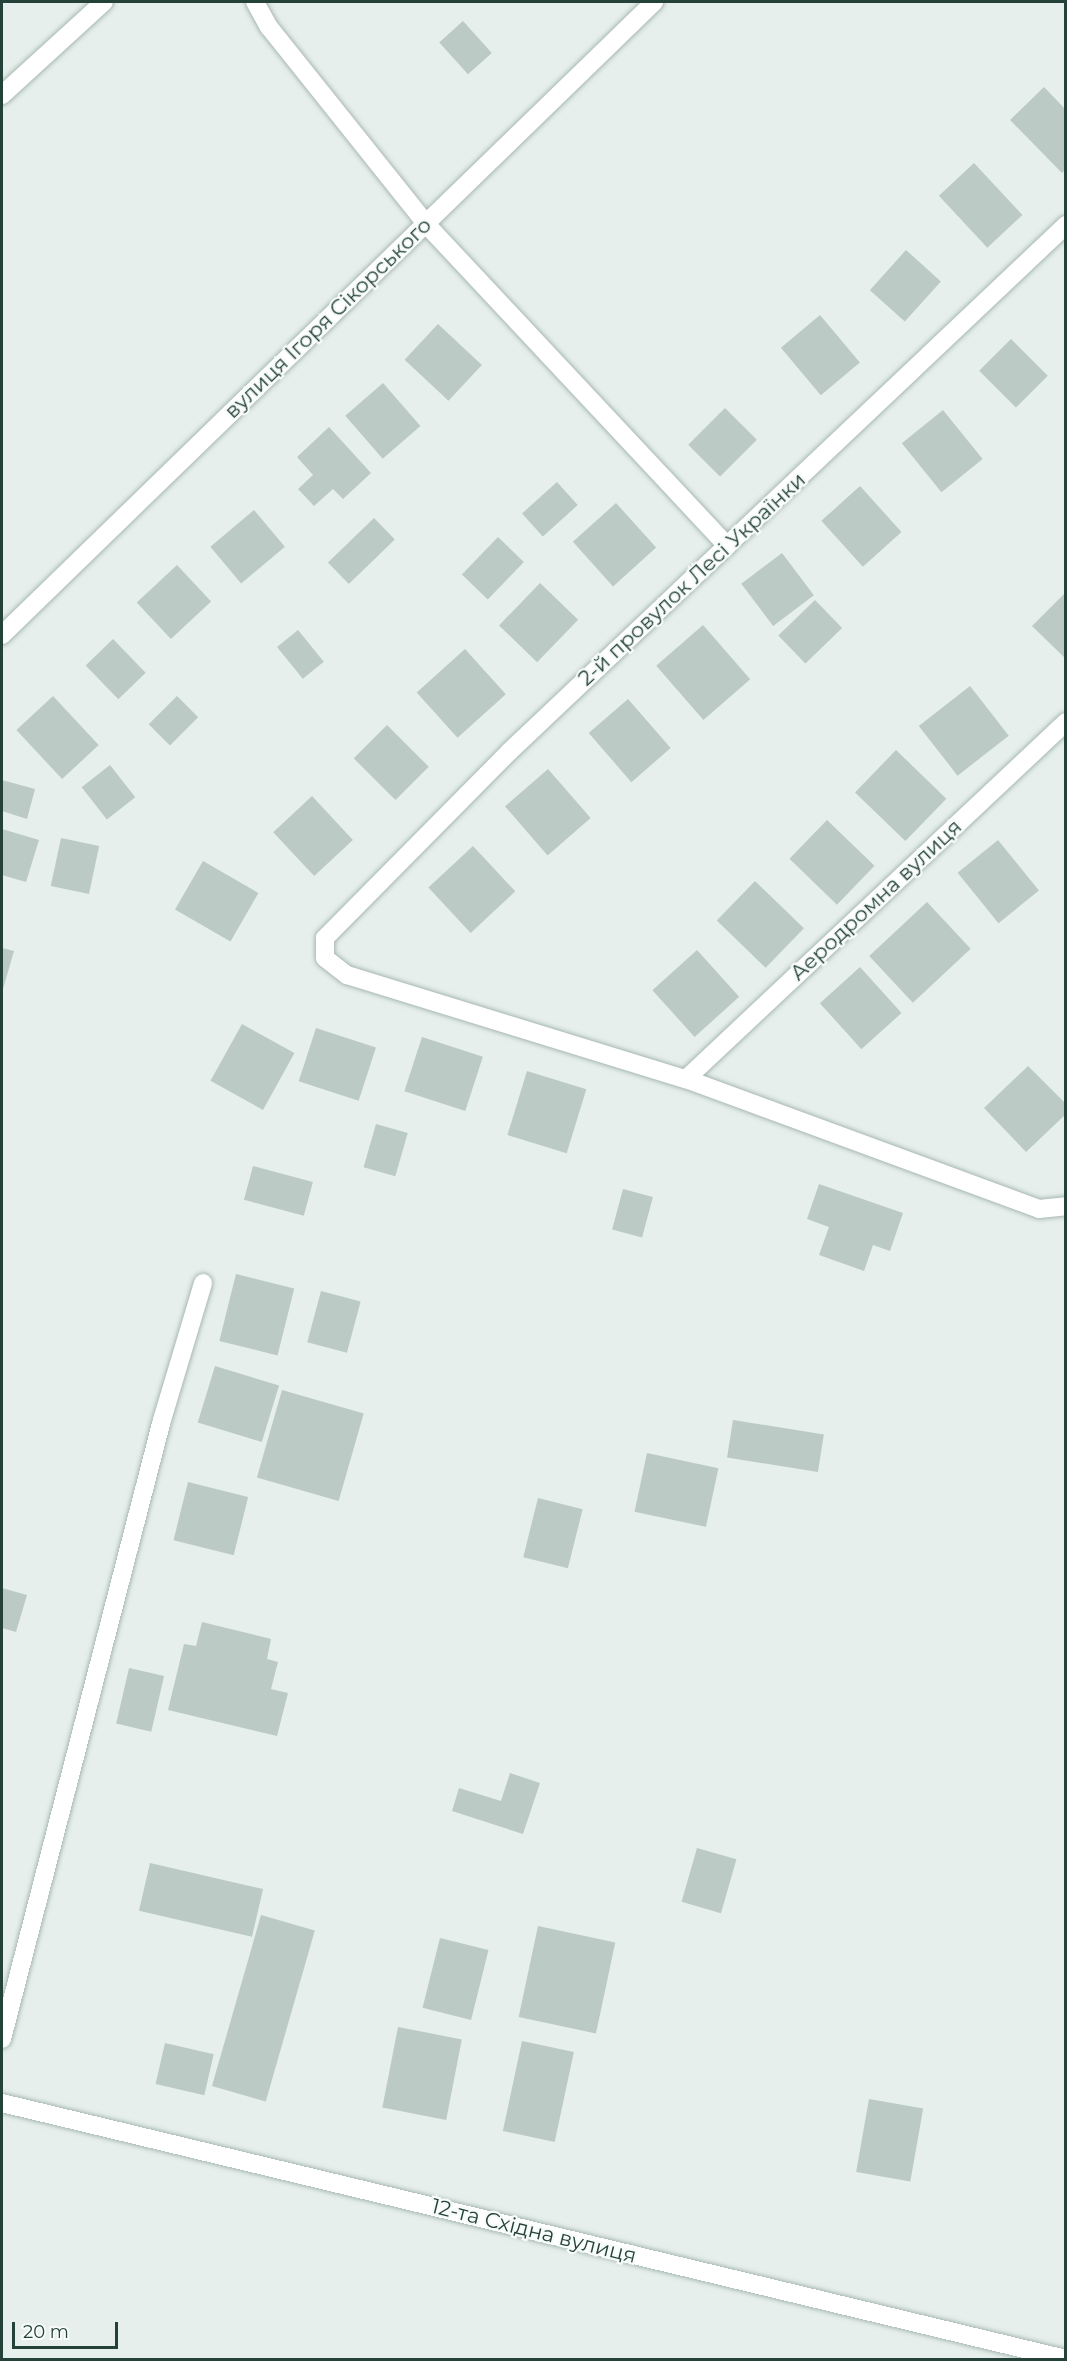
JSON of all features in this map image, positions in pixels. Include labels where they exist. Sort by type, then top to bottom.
[{"type":"street","points":[[2,95],[104,2]]},
{"type":"street","points":[[255,2],[269,27],[426,224],[727,546]]},
{"type":"street","name":"вулиця Ігоря Сікорського","points":[[2,635],[654,2]]},
{"type":"street","name":"2-й провулок Лесі Українки","points":[[686,1079],[347,975],[325,958],[325,938],[509,752],[1065,225]]},
{"type":"street","name":"Аеродромна вулиця","points":[[686,1079],[1065,722]]},
{"type":"street","points":[[686,1079],[1039,1209],[1065,1206]]},
{"type":"street","points":[[2,2039],[162,1420],[203,1283]]},
{"type":"street","name":"12-та Східна вулиця","points":[[2,2103],[1065,2359]]},
{"type":"building","points":[[463,21],[492,53],[468,74],[439,42]]},
{"type":"building","points":[[1044,87],[1066,110],[1066,169],[1062,173],[1010,120]]},
{"type":"building","points":[[974,163],[1022,215],[987,248],[939,196]]},
{"type":"building","points":[[906,250],[941,281],[905,322],[870,290]]},
{"type":"building","points":[[820,315],[860,362],[821,395],[781,348]]},
{"type":"building","points":[[438,324],[482,365],[448,401],[405,360]]},
{"type":"building","points":[[1011,339],[1048,376],[1016,408],[979,371]]},
{"type":"building","points":[[383,383],[420,426],[383,459],[345,416]]},
{"type":"building","points":[[725,408],[757,440],[720,477],[688,445]]},
{"type":"building","points":[[943,410],[983,459],[941,492],[902,443]]},
{"type":"building","points":[[329,427],[371,473],[343,499],[333,489],[314,506],[298,489],[313,475],[297,457]]},
{"type":"building","points":[[557,482],[578,505],[543,536],[522,513]]},
{"type":"building","points":[[860,486],[901,532],[863,567],[821,521]]},
{"type":"building","points":[[616,503],[656,548],[613,586],[573,542]]},
{"type":"building","points":[[254,510],[285,547],[241,583],[210,547]]},
{"type":"building","points":[[374,518],[395,540],[349,584],[328,562]]},
{"type":"building","points":[[498,537],[524,562],[488,599],[462,574]]},
{"type":"building","points":[[782,553],[814,595],[773,626],[741,584]]},
{"type":"building","points":[[177,565],[211,602],[171,639],[137,603]]},
{"type":"building","points":[[540,583],[578,620],[537,662],[499,625]]},
{"type":"building","points":[[1066,592],[1066,659],[1032,626]]},
{"type":"building","points":[[815,600],[842,628],[805,663],[778,635]]},
{"type":"building","points":[[703,625],[750,679],[703,720],[656,666]]},
{"type":"building","points":[[298,630],[324,662],[303,679],[277,647]]},
{"type":"building","points":[[113,639],[146,673],[118,699],[86,665]]},
{"type":"building","points":[[465,649],[506,694],[458,738],[417,692]]},
{"type":"building","points":[[970,686],[1009,736],[958,776],[919,726]]},
{"type":"building","points":[[53,696],[99,745],[62,779],[16,730]]},
{"type":"building","points":[[177,696],[198,717],[170,745],[149,724]]},
{"type":"building","points":[[628,699],[671,748],[631,782],[589,733]]},
{"type":"building","points":[[387,725],[429,767],[395,800],[354,758]]},
{"type":"building","points":[[896,750],[946,799],[905,841],[855,792]]},
{"type":"building","points":[[110,765],[135,797],[107,819],[82,787]]},
{"type":"building","points":[[548,769],[591,818],[548,855],[505,806]]},
{"type":"building","points":[[2,780],[35,789],[27,819],[2,811]]},
{"type":"building","points":[[312,796],[353,840],[314,876],[273,832]]},
{"type":"building","points":[[827,820],[874,866],[837,905],[789,859]]},
{"type":"building","points":[[2,829],[39,840],[26,882],[2,875]]},
{"type":"building","points":[[61,838],[99,846],[89,894],[51,886]]},
{"type":"building","points":[[998,840],[1039,891],[998,923],[958,873]]},
{"type":"building","points":[[473,846],[515,891],[471,933],[428,888]]},
{"type":"building","points":[[203,861],[258,893],[230,941],[175,909]]},
{"type":"building","points":[[755,881],[804,928],[766,968],[717,921]]},
{"type":"building","points":[[927,902],[971,949],[913,1003],[869,956]]},
{"type":"building","points":[[2,948],[14,951],[3,989],[2,989]]},
{"type":"building","points":[[697,950],[739,997],[695,1037],[652,990]]},
{"type":"building","points":[[860,967],[901,1013],[861,1049],[820,1003]]},
{"type":"building","points":[[242,1024],[294,1053],[263,1110],[210,1081]]},
{"type":"building","points":[[316,1028],[376,1047],[359,1101],[299,1081]]},
{"type":"building","points":[[422,1037],[483,1057],[465,1111],[404,1091]]},
{"type":"building","points":[[1028,1066],[1066,1104],[1066,1114],[1026,1152],[984,1108]]},
{"type":"building","points":[[527,1071],[586,1089],[567,1153],[507,1135]]},
{"type":"building","points":[[376,1124],[408,1133],[395,1176],[364,1167]]},
{"type":"building","points":[[253,1166],[313,1182],[304,1216],[244,1200]]},
{"type":"building","points":[[819,1184],[903,1213],[890,1251],[873,1245],[864,1271],[819,1255],[829,1227],[807,1219]]},
{"type":"building","points":[[623,1189],[653,1197],[642,1238],[612,1230]]},
{"type":"building","points":[[236,1274],[294,1289],[278,1355],[219,1341]]},
{"type":"building","points":[[321,1291],[361,1302],[347,1353],[307,1342]]},
{"type":"building","points":[[215,1366],[279,1386],[262,1442],[198,1422]]},
{"type":"building","points":[[282,1390],[364,1413],[339,1501],[257,1477]]},
{"type":"building","points":[[733,1420],[824,1434],[818,1472],[727,1458]]},
{"type":"building","points":[[647,1453],[718,1468],[706,1527],[635,1512]]},
{"type":"building","points":[[188,1482],[248,1497],[234,1555],[173,1540]]},
{"type":"building","points":[[538,1498],[583,1509],[568,1568],[523,1557]]},
{"type":"building","points":[[2,1588],[27,1595],[16,1632],[2,1628]]},
{"type":"building","points":[[202,1622],[271,1639],[267,1659],[278,1662],[271,1689],[288,1693],[277,1736],[168,1710],[184,1644],[196,1646]]},
{"type":"building","points":[[129,1668],[164,1676],[151,1732],[116,1724]]},
{"type":"building","points":[[510,1773],[540,1783],[523,1834],[452,1811],[459,1788],[501,1801]]},
{"type":"building","points":[[697,1848],[736,1859],[721,1913],[682,1902]]},
{"type":"building","points":[[150,1863],[263,1889],[252,1937],[139,1911]]},
{"type":"building","points":[[261,1915],[315,1930],[266,2102],[212,2086]]},
{"type":"building","points":[[538,1926],[615,1942],[596,2033],[519,2017]]},
{"type":"building","points":[[440,1938],[489,1950],[471,2020],[423,2008]]},
{"type":"building","points":[[398,2027],[462,2039],[446,2120],[382,2107]]},
{"type":"building","points":[[522,2041],[574,2052],[555,2142],[503,2131]]},
{"type":"building","points":[[165,2043],[214,2054],[204,2095],[156,2084]]},
{"type":"building","points":[[869,2099],[923,2109],[910,2181],[856,2172]]}]
